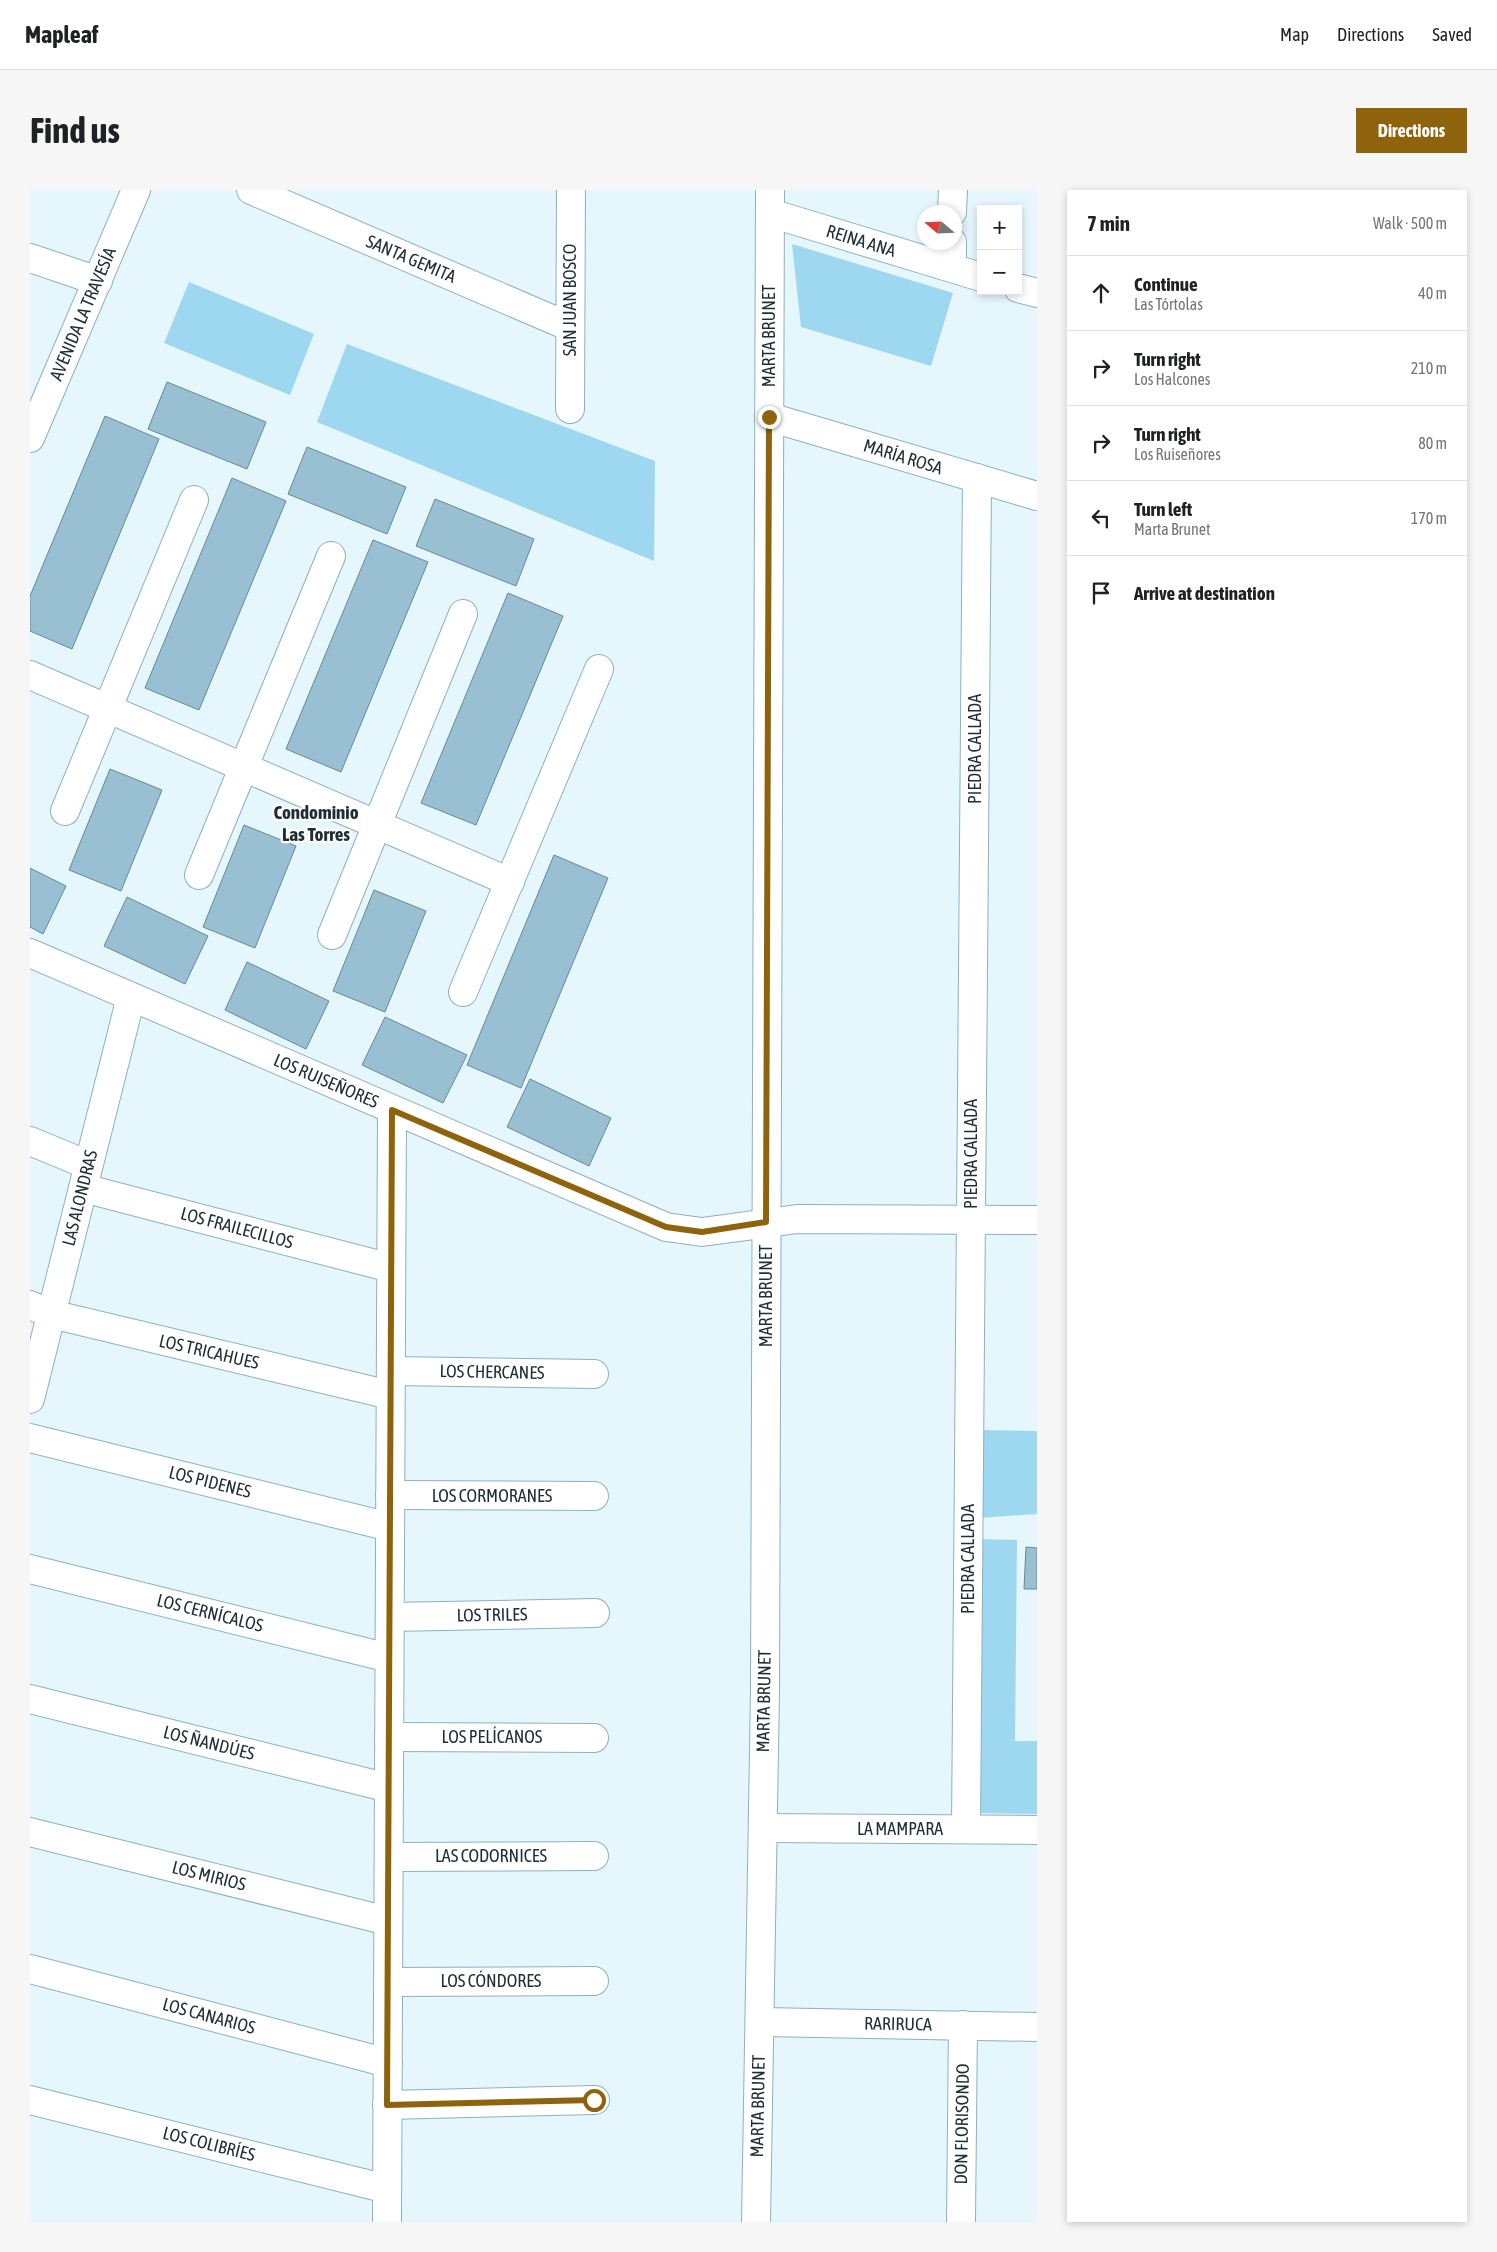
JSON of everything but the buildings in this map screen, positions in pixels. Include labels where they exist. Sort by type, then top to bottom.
[{"type":"street","name":"AVENIDA LA TRAVESÍA","points":[[30,438],[136,190]]},
{"type":"street","name":"SANTA GEMITA","points":[[251,190],[570,327]]},
{"type":"street","name":"SAN JUAN BOSCO","points":[[570,410],[571,190]]},
{"type":"street","points":[[952,205],[953,190]]},
{"type":"street","name":"REINA ANA","points":[[770,202],[952,255],[977,274]]},
{"type":"street","name":"MARTA BRUNET","points":[[756,2222],[762,1828],[770,202]]},
{"type":"street","points":[[30,258],[98,281]]},
{"type":"street","points":[[1022,289],[1037,293]]},
{"type":"street","name":"MARÍA ROSA","points":[[769,417],[1037,496]]},
{"type":"street","name":"PIEDRA CALLADA","points":[[966,1829],[977,478]]},
{"type":"street","points":[[65,811],[194,500]]},
{"type":"street","points":[[199,875],[330,556]]},
{"type":"street","points":[[332,935],[463,614]]},
{"type":"street","points":[[463,992],[599,669]]},
{"type":"street","points":[[30,675],[510,882]]},
{"type":"street","name":"LOS RUISEÑORES","points":[[30,953],[666,1227],[702,1232],[797,1219],[1037,1220]]},
{"type":"street","name":"LAS ALONDRAS","points":[[30,1399],[40,1309],[85,1177],[130,997]]},
{"type":"street","points":[[387,2222],[392,1110]]},
{"type":"street","name":"LOS FRAILECILLOS","points":[[30,1141],[85,1177],[391,1268]]},
{"type":"street","name":"LOS TRICAHUES","points":[[40,1309],[390,1383]]},
{"type":"street","name":"LOS CHERCANES","points":[[390,1383],[594,1374]]},
{"type":"street","name":"LOS PIDENES","points":[[30,1438],[390,1527]]},
{"type":"street","name":"LOS CORMORANES","points":[[390,1495],[594,1496]]},
{"type":"street","name":"LOS CERNÍCALOS","points":[[30,1569],[390,1658]]},
{"type":"street","name":"LOS TRILES","points":[[390,1617],[594,1613]]},
{"type":"street","name":"LOS ÑANDÚES","points":[[30,1698],[389,1788]]},
{"type":"street","name":"LOS PELÍCANOS","points":[[389,1737],[594,1738]]},
{"type":"street","name":"LA MAMPARA","points":[[762,1828],[1037,1830]]},
{"type":"street","name":"LOS MIRIOS","points":[[30,1832],[388,1921]]},
{"type":"street","name":"LAS CODORNICES","points":[[389,1857],[594,1856]]},
{"type":"street","name":"LOS CANARIOS","points":[[30,1969],[388,2063]]},
{"type":"street","name":"LOS CÓNDORES","points":[[388,1982],[594,1981]]},
{"type":"street","name":"RARIRUCA","points":[[760,2022],[1037,2026]]},
{"type":"street","name":"DON FLORISONDO","points":[[961,2222],[963,2025]]},
{"type":"street","name":"LOS COLIBRÍES","points":[[30,2100],[387,2189]]},
{"type":"street","points":[[387,2105],[594,2100]]},
{"type":"shaded area","points":[[792,244],[953,293],[931,366],[801,327]]},
{"type":"shaded area","points":[[189,282],[314,334],[290,395],[164,343]]},
{"type":"shaded area","points":[[347,344],[655,461],[654,561],[317,422]]},
{"type":"shaded area","points":[[981,1430],[1037,1431],[1037,1514],[978,1518]]},
{"type":"shaded area","points":[[977,1539],[1017,1540],[1015,1741],[1037,1741],[1037,1814],[977,1813]]},
{"type":"district","name":"Condominio Las Torres","points":[[316,823]]},
{"type":"route","points":[[594,2100],[387,2105],[392,1110],[666,1227],[702,1232],[766,1222],[769,417]]}]
